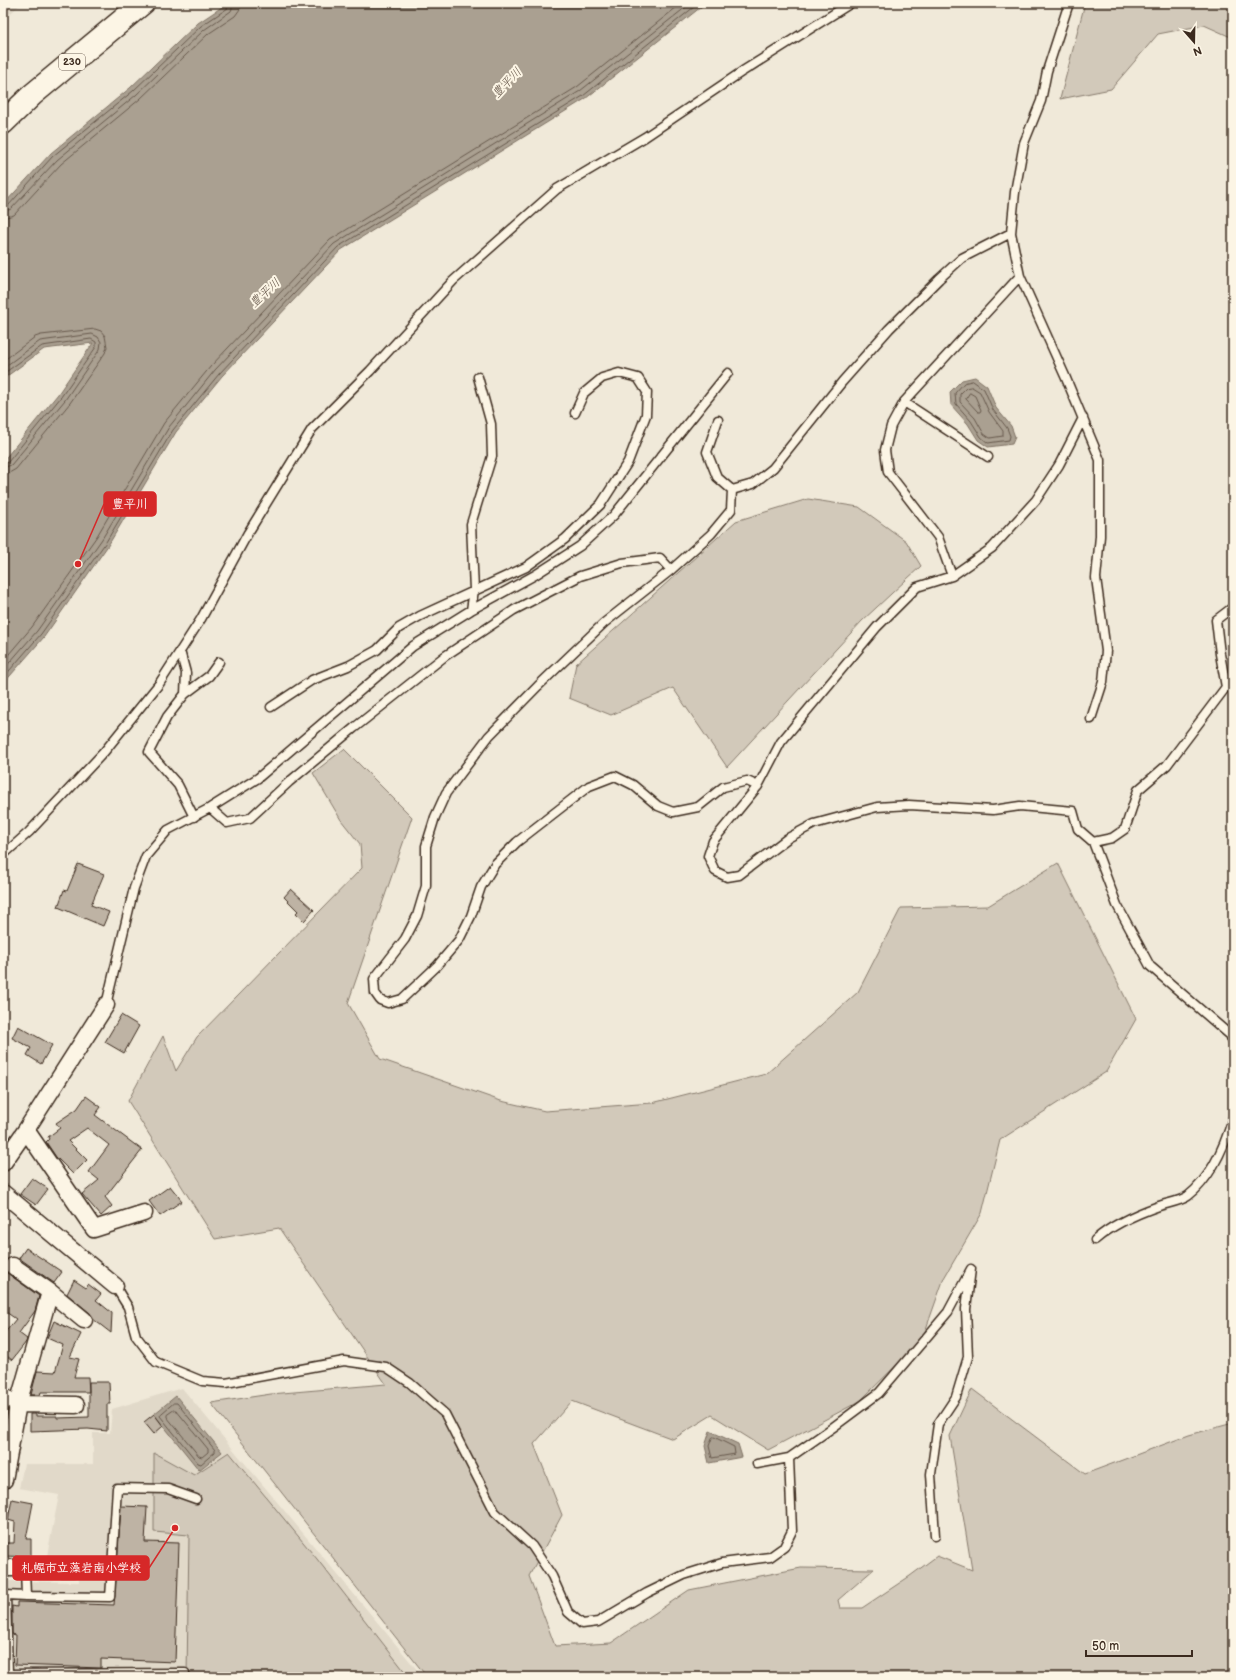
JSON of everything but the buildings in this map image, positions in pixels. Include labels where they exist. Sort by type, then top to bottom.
[{"type":"highway","name":"230","points":[[3,123],[32,95],[143,3]]},
{"type":"street","points":[[3,1162],[26,1130],[106,1005]]},
{"type":"street","points":[[26,1130],[94,1229],[144,1213]]},
{"type":"street","points":[[3,1193],[115,1286]]},
{"type":"street","points":[[13,1266],[50,1292],[84,1320]]},
{"type":"street","points":[[4,1480],[18,1404],[50,1292]]},
{"type":"street","points":[[3,1397],[18,1404],[76,1405]]},
{"type":"street","points":[[3,1568],[73,1568]]},
{"type":"lane","points":[[3,855],[29,832],[104,752],[159,684],[201,618],[248,533],[312,429],[370,370],[453,281],[557,189],[645,136],[743,71],[851,3]]},
{"type":"lane","points":[[1069,3],[1047,71],[1041,101],[1024,143],[1015,192],[1011,233],[1020,276],[1040,318],[1100,460],[1100,536],[1096,578],[1106,651],[1103,682],[1091,719]]},
{"type":"lane","points":[[732,490],[753,484],[773,468],[797,436],[852,370],[889,329],[939,279],[962,258],[1011,233]]},
{"type":"lane","points":[[952,576],[938,537],[904,495],[888,472],[885,450],[891,426],[904,402],[1020,276]]},
{"type":"lane","points":[[271,707],[312,680],[348,666],[377,650],[399,628],[420,616],[526,567],[565,539],[601,504],[628,462],[646,415],[647,392],[638,378],[619,373],[602,378],[584,393],[575,413]]},
{"type":"lane","points":[[106,1005],[134,888],[146,856],[168,830],[210,808],[258,778],[413,646],[471,610],[535,576],[580,546],[614,515],[728,373]]},
{"type":"lane","points":[[471,610],[474,590],[471,524],[492,456],[491,424],[478,377]]},
{"type":"lane","points":[[904,402],[988,456]]},
{"type":"lane","points":[[1083,418],[1059,465],[1036,500],[992,548],[952,576],[917,587],[877,628],[781,742],[758,786],[713,841],[708,856],[715,870],[727,877],[739,875],[788,838],[814,824],[877,807],[909,805],[994,810],[1020,806],[1073,811],[1078,829],[1093,842],[1117,905],[1150,966],[1230,1035],[1233,1042]]},
{"type":"lane","points":[[718,420],[707,452],[717,478],[732,490]]},
{"type":"lane","points":[[732,490],[731,510],[711,534],[671,570],[604,623],[538,686],[489,736],[446,793],[435,817],[426,846],[426,886],[417,916],[405,939],[374,979],[375,993],[380,1000],[388,1003],[402,999],[437,966],[459,940],[472,916],[481,886],[495,864],[517,842],[589,786],[615,776],[633,785],[658,806],[673,812],[698,807],[723,787],[747,781],[758,786]]},
{"type":"lane","points":[[210,808],[227,823],[250,818],[289,782],[354,728],[446,656],[514,610],[580,576],[622,563],[660,558],[671,570]]},
{"type":"lane","points":[[1093,842],[1112,838],[1125,829],[1138,790],[1167,765],[1226,687],[1216,620],[1233,607]]},
{"type":"lane","points":[[180,651],[186,673],[186,694]]},
{"type":"lane","points":[[194,816],[178,785],[149,752],[167,717],[186,694],[209,676],[219,662]]},
{"type":"lane","points":[[1095,1240],[1108,1228],[1147,1210],[1187,1196],[1208,1175],[1228,1133],[1233,1118]]},
{"type":"lane","points":[[757,1464],[789,1458],[832,1428],[879,1392],[948,1312],[971,1269],[966,1309],[968,1357],[956,1397],[938,1424],[931,1474],[935,1536]]},
{"type":"lane","points":[[115,1286],[128,1307],[136,1336],[156,1362],[202,1382],[226,1383],[344,1361],[386,1367],[410,1383],[445,1414],[495,1512],[532,1546],[552,1576],[568,1612],[582,1624],[598,1622],[647,1593],[684,1575],[722,1563],[770,1557],[784,1547],[792,1531],[789,1458]]},
{"type":"lane","points":[[185,1673],[8,1674],[6,1595],[110,1597],[117,1488],[168,1489],[196,1499]]},
{"type":"lane","points":[[25,1568],[26,1596]]},
{"type":"lane","points":[[73,1568],[112,1568]]},
{"type":"shaded area","points":[[3,3],[22,3],[3,20]]},
{"type":"shaded area","points":[[1085,3],[1233,3],[1233,38],[1204,25],[1158,34],[1111,89],[1060,99]]},
{"type":"shaded area","points":[[808,499],[859,507],[906,541],[921,566],[862,621],[727,767],[673,688],[611,715],[569,698],[576,664],[736,521]]},
{"type":"shaded area","points":[[344,749],[412,817],[348,1003],[380,1059],[501,1101],[545,1111],[652,1103],[766,1074],[858,992],[901,908],[988,906],[1058,863],[1136,1019],[1106,1072],[1000,1140],[982,1213],[944,1278],[922,1340],[860,1401],[768,1450],[712,1415],[673,1439],[572,1401],[534,1444],[562,1515],[529,1576],[555,1646],[611,1643],[689,1590],[801,1568],[874,1569],[838,1600],[840,1608],[862,1608],[937,1556],[972,1570],[950,1436],[972,1389],[1085,1474],[1189,1435],[1233,1423],[1233,1677],[427,1677],[211,1403],[271,1394],[386,1384],[279,1228],[215,1239],[128,1101],[163,1036],[176,1071],[197,1037],[362,868],[360,844],[341,820],[313,773]]},
{"type":"shaded area","points":[[182,1388],[423,1677],[3,1677],[3,1581],[79,1582],[79,1561],[46,1561],[59,1495],[19,1488],[24,1464],[93,1464],[93,1433],[110,1433],[112,1409]]},
{"type":"shaded area","points":[[229,1452],[317,1559],[406,1673],[402,1677],[187,1677],[189,1535],[154,1532],[154,1453],[194,1475]]},
{"type":"water","points":[[228,3],[706,3],[585,99],[341,250],[222,376],[176,432],[109,544],[44,637],[3,684],[3,461],[58,394],[93,343],[44,349],[3,379],[3,205],[51,153],[130,88],[198,23]]},
{"type":"water","points":[[975,377],[987,386],[996,408],[1011,426],[1015,437],[1012,444],[988,447],[978,440],[968,424],[951,405],[950,392],[962,380]]},
{"type":"water","points":[[176,1396],[222,1452],[199,1470],[154,1414]]},
{"type":"water","points":[[710,1431],[738,1444],[742,1457],[709,1463],[705,1446]]},
{"type":"place","name":"豊平川","points":[[78,564]]},
{"type":"place","name":"札幌市立藻岩南小学校","points":[[175,1528]]}]
